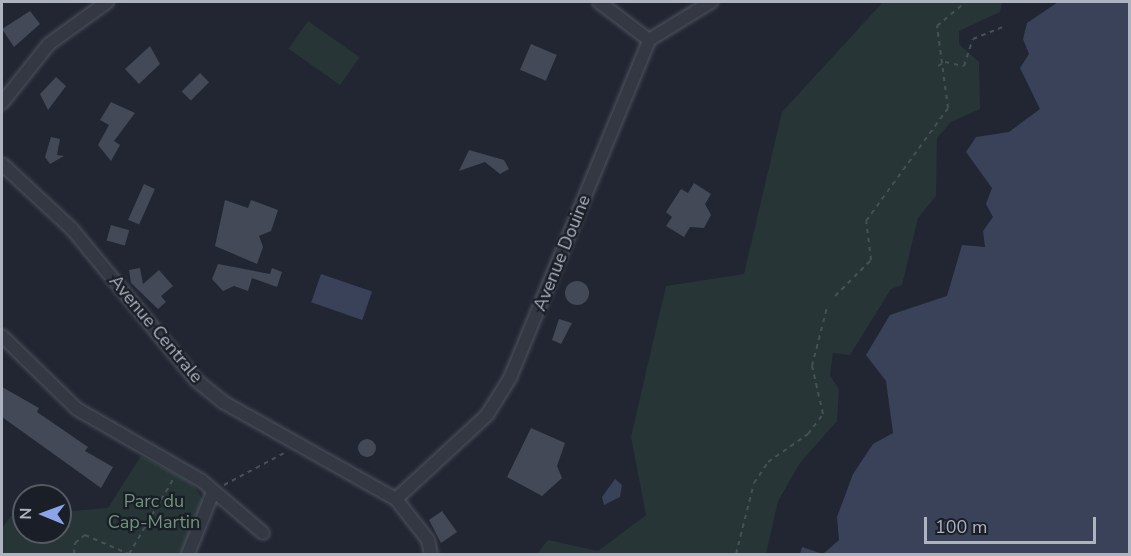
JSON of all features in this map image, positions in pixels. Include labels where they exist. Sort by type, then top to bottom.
[{"type":"street","points":[[2,103],[49,44],[107,2]]},
{"type":"street","points":[[599,2],[650,40],[711,2]]},
{"type":"street","name":"Avenue Douine","points":[[396,499],[487,415],[510,378],[650,40]]},
{"type":"street","name":"Avenue Centrale","points":[[2,164],[72,229],[196,380],[223,402],[396,499]]},
{"type":"street","points":[[2,336],[77,409],[180,469],[213,492],[263,533]]},
{"type":"street","points":[[188,555],[213,492]]},
{"type":"street","points":[[396,499],[428,540],[431,555]]},
{"type":"path","points":[[835,296],[871,260],[866,221],[948,108],[938,66],[939,20],[966,2]]},
{"type":"path","points":[[938,66],[945,62],[964,66],[973,39],[1005,26]]},
{"type":"path","points":[[736,555],[754,483],[768,462],[808,434],[823,414],[812,366],[827,308]]},
{"type":"path","points":[[213,492],[298,446]]},
{"type":"path","points":[[74,555],[75,543],[85,535],[129,554],[180,469]]},
{"type":"green space","points":[[883,2],[1002,2],[1000,12],[959,31],[959,44],[979,62],[980,109],[951,122],[937,138],[936,196],[918,218],[902,285],[891,289],[850,355],[833,353],[830,375],[839,390],[837,421],[800,463],[778,501],[766,554],[537,554],[548,540],[598,551],[646,515],[631,437],[666,286],[744,274],[782,112]]},
{"type":"green space","points":[[308,21],[360,57],[340,85],[288,49]]},
{"type":"green space","name":"Parc du Cap-Martin","points":[[141,456],[193,484],[204,502],[181,554],[2,554],[2,528],[11,516],[12,544],[72,544],[72,511],[108,508]]},
{"type":"water","points":[[1058,2],[1129,2],[1129,554],[823,554],[839,540],[837,517],[853,474],[873,444],[893,433],[886,381],[866,355],[890,315],[947,296],[962,245],[985,247],[983,231],[993,217],[986,204],[992,188],[966,152],[976,137],[1009,132],[1040,109],[1020,68],[1029,54],[1023,39],[1027,23]]},
{"type":"water","points":[[321,274],[372,292],[362,320],[311,302]]},
{"type":"water","points":[[615,479],[622,485],[620,497],[604,505],[602,497]]},
{"type":"water","points":[[802,547],[823,554],[800,554]]},
{"type":"building","points":[[30,11],[40,24],[14,47],[2,29]]},
{"type":"building","points":[[531,44],[557,55],[546,81],[520,70]]},
{"type":"building","points":[[150,46],[160,64],[139,84],[125,69]]},
{"type":"building","points":[[200,73],[209,82],[191,101],[182,91]]},
{"type":"building","points":[[56,77],[66,86],[48,110],[40,94]]},
{"type":"building","points":[[111,102],[135,113],[114,141],[120,145],[111,161],[98,145],[109,125],[100,120]]},
{"type":"building","points":[[51,137],[60,139],[57,155],[64,156],[50,164],[45,157]]},
{"type":"building","points":[[469,150],[504,160],[509,169],[500,174],[485,162],[459,171]]},
{"type":"building","points":[[694,183],[711,194],[705,204],[711,215],[704,228],[690,227],[684,237],[666,226],[672,217],[666,212],[681,189],[688,193]]},
{"type":"building","points":[[144,184],[155,189],[139,225],[128,220]]},
{"type":"building","points":[[225,200],[248,208],[251,200],[278,210],[271,231],[259,236],[263,247],[257,264],[215,246]]},
{"type":"building","points":[[111,225],[129,230],[125,246],[107,240]]},
{"type":"building","points":[[218,264],[270,274],[272,268],[282,272],[277,287],[252,278],[248,291],[234,286],[223,291],[212,279]]},
{"type":"building","points":[[140,268],[143,284],[159,270],[173,286],[161,296],[166,302],[158,309],[131,283],[129,270]]},
{"type":"building","points":[[577,281],[586,284],[589,293],[586,302],[577,305],[568,302],[565,293],[568,284]]},
{"type":"building","points":[[559,319],[572,323],[561,344],[552,340]]},
{"type":"building","points":[[2,387],[39,408],[37,412],[88,447],[85,451],[113,467],[101,488],[2,417]]},
{"type":"building","points":[[531,428],[565,443],[557,466],[562,478],[542,496],[507,477]]},
{"type":"building","points":[[363,439],[371,439],[376,444],[374,455],[363,457],[358,452],[358,444]]},
{"type":"building","points":[[442,511],[457,532],[441,543],[429,520]]}]
